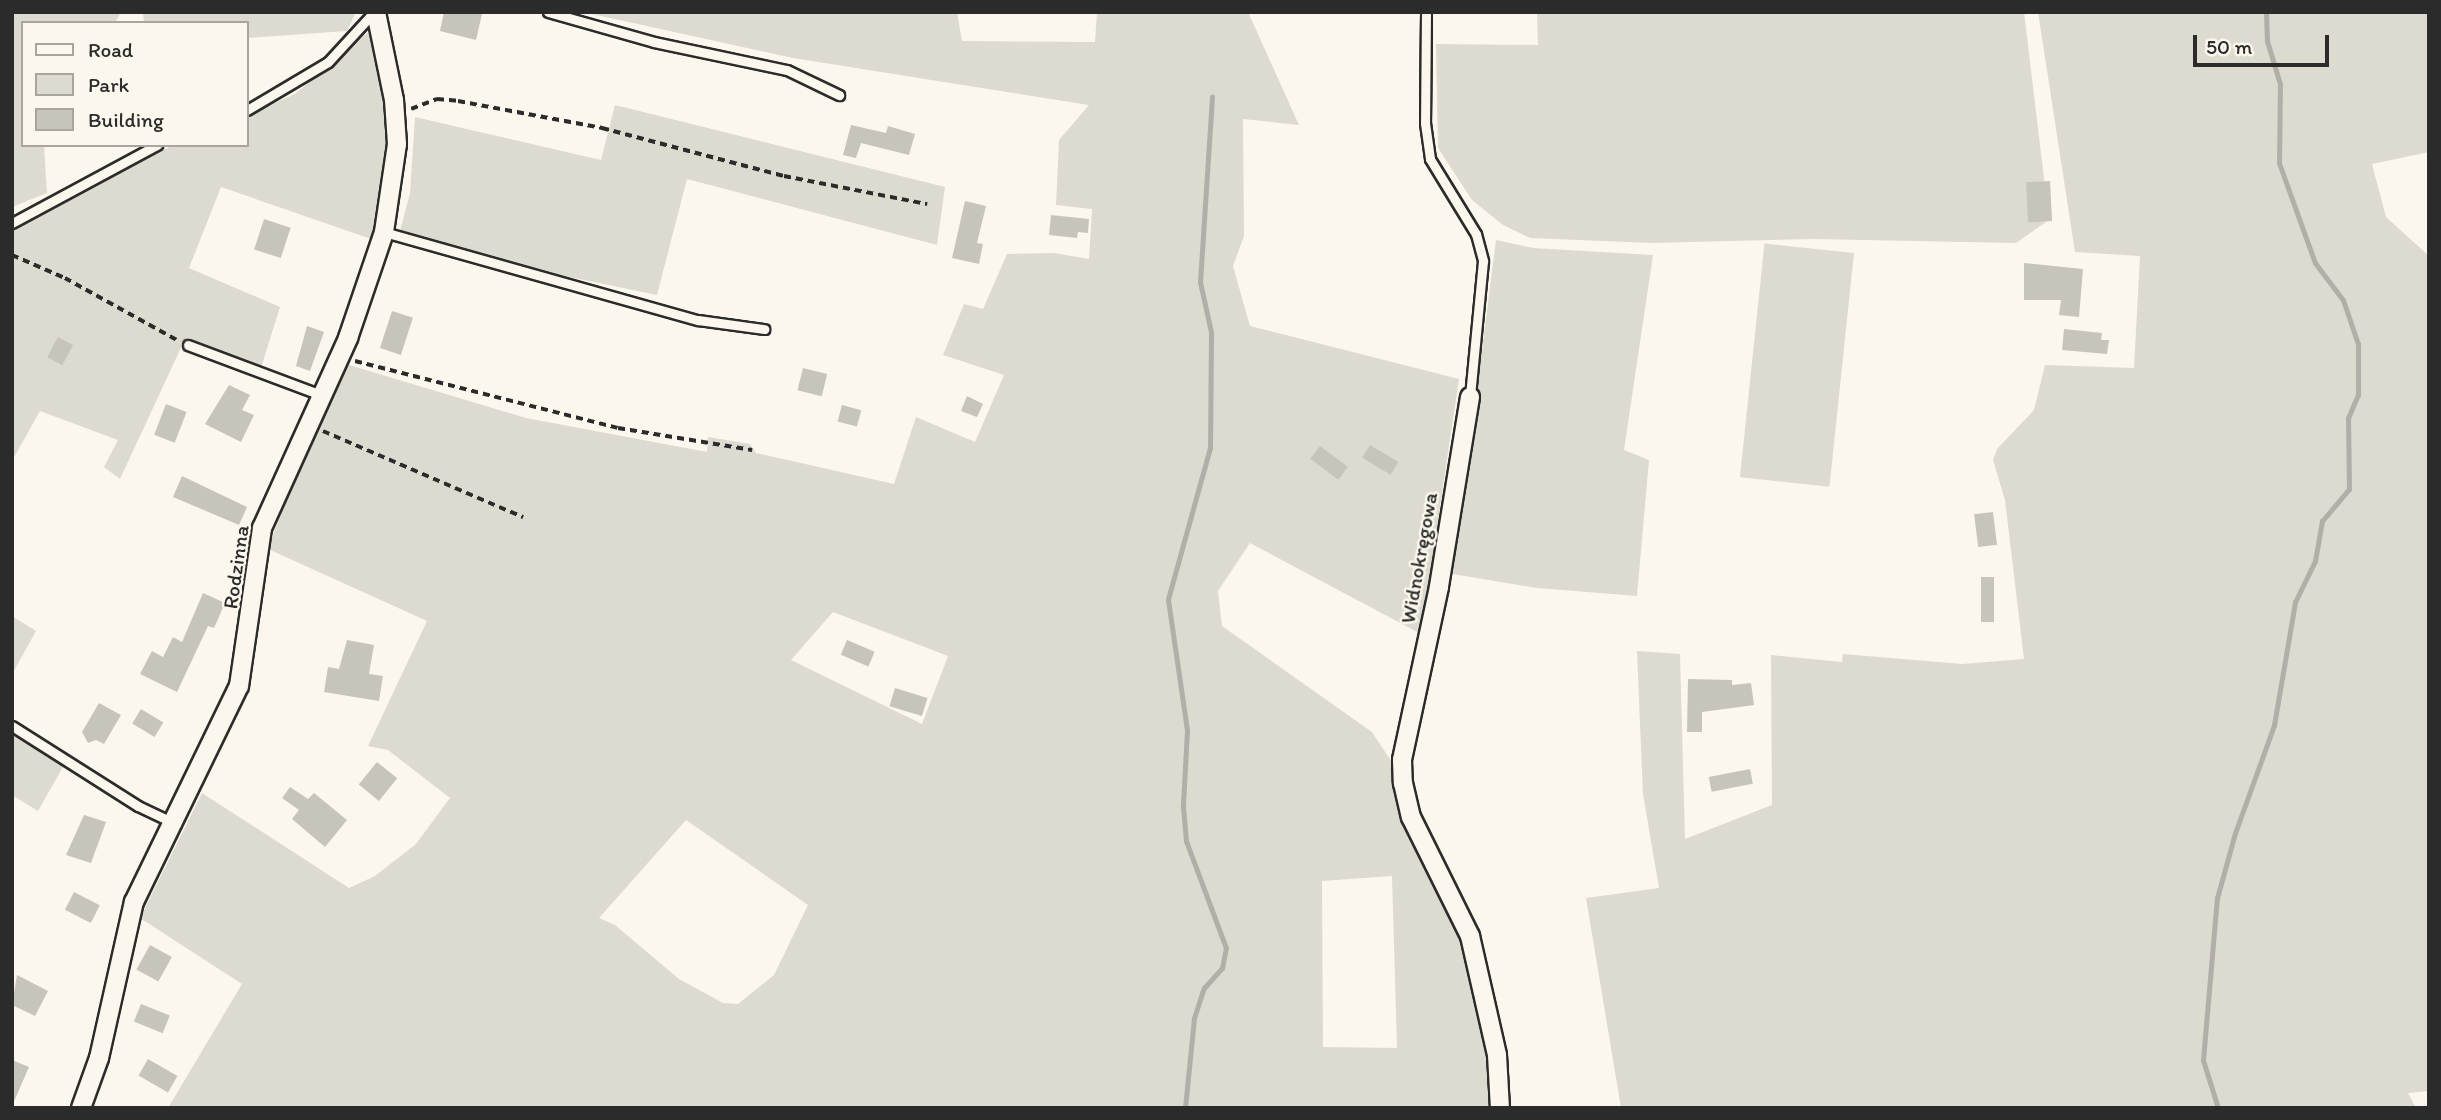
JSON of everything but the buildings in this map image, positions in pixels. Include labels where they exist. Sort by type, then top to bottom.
[{"type":"street","name":"Rodzinna","points":[[81,1108],[99,1058],[127,923],[239,686],[262,528],[340,354],[384,232],[394,187],[396,115],[376,17]]},
{"type":"street","name":"Widnokręgowa","points":[[1470,397],[1439,587],[1402,760],[1403,783],[1411,817],[1470,936],[1497,1055],[1500,1108]]},
{"type":"lane","points":[[548,12],[654,42],[787,70],[839,95]]},
{"type":"lane","name":"Widnokręgowa","points":[[1426,12],[1425,123],[1430,159],[1476,234],[1483,261],[1470,397]]},
{"type":"lane","points":[[248,109],[328,62],[376,17]]},
{"type":"lane","points":[[12,223],[153,147]]},
{"type":"lane","points":[[384,232],[698,320],[764,329]]},
{"type":"lane","points":[[188,345],[321,395]]},
{"type":"lane","points":[[12,726],[138,806],[176,824]]},
{"type":"path","points":[[396,115],[437,99],[458,101],[602,128],[784,176],[927,204]]},
{"type":"path","points":[[12,255],[65,278],[135,321],[188,345]]},
{"type":"path","points":[[340,354],[379,369],[618,428],[752,450]]},
{"type":"path","points":[[308,425],[523,517]]},
{"type":"green space","points":[[12,12],[121,12],[116,21],[21,21],[21,147],[44,147],[47,193],[12,207]]},
{"type":"green space","points":[[143,12],[356,12],[347,31],[248,38],[248,21],[144,21]]},
{"type":"green space","points":[[583,12],[957,12],[962,41],[1095,42],[1097,12],[1248,12],[1299,125],[1243,119],[1244,236],[1233,266],[1250,326],[1459,379],[1421,634],[1250,543],[1218,591],[1222,626],[1372,732],[1401,776],[1478,974],[1495,1108],[168,1108],[242,984],[140,918],[202,793],[349,888],[375,876],[416,844],[450,798],[388,750],[368,746],[427,621],[268,549],[306,446],[346,364],[526,418],[707,452],[708,437],[750,444],[756,453],[894,484],[916,417],[975,442],[1004,375],[943,355],[964,304],[983,309],[1007,254],[1054,253],[1089,259],[1092,209],[1056,205],[1059,140],[1089,105],[793,58]],"holes":[[[833,612],[948,656],[922,724],[791,660]],[[686,820],[808,905],[774,975],[738,1004],[723,1003],[679,979],[615,925],[599,918]],[[1392,876],[1397,1048],[1323,1047],[1322,881]]]},
{"type":"green space","points":[[1537,12],[2024,12],[2049,220],[2016,243],[1813,239],[1652,243],[1530,238],[1503,225],[1472,200],[1438,148],[1436,44],[1538,45]]},
{"type":"green space","points":[[2038,12],[2429,12],[2429,152],[2372,164],[2386,217],[2429,256],[2429,1091],[2408,1093],[2416,1108],[1621,1108],[1586,898],[1659,888],[1643,794],[1637,651],[1680,654],[1685,839],[1772,805],[1771,655],[1842,662],[1843,654],[1962,664],[2024,659],[2005,500],[1993,460],[1997,449],[2034,410],[2045,365],[2134,368],[2140,256],[2075,252]]},
{"type":"green space","points":[[371,30],[390,135],[386,196],[374,240],[221,187],[189,268],[280,307],[261,368],[185,339],[120,479],[104,467],[118,440],[40,411],[12,461],[12,232],[169,147],[248,147],[248,115],[295,94]]},
{"type":"green space","points":[[615,105],[945,187],[937,245],[687,179],[657,295],[565,276],[400,231],[410,193],[415,117],[601,160]]},
{"type":"green space","points":[[1496,240],[1533,248],[1653,255],[1624,450],[1649,460],[1637,596],[1537,588],[1447,573],[1473,421]]},
{"type":"green space","points":[[1764,244],[1854,253],[1829,487],[1740,477]]},
{"type":"green space","points":[[12,616],[36,631],[12,674]]},
{"type":"green space","points":[[12,732],[64,765],[38,811],[12,795]]},
{"type":"waterway","points":[[2218,1108],[2203,1060],[2217,898],[2235,833],[2274,725],[2295,602],[2315,561],[2322,521],[2349,489],[2348,418],[2358,395],[2358,344],[2343,300],[2315,263],[2279,163],[2280,84],[2267,41],[2266,12]]},
{"type":"waterway","points":[[1185,1108],[1194,1018],[1204,988],[1222,968],[1226,948],[1186,841],[1183,804],[1187,730],[1168,599],[1210,448],[1211,332],[1200,282],[1212,96]]}]
